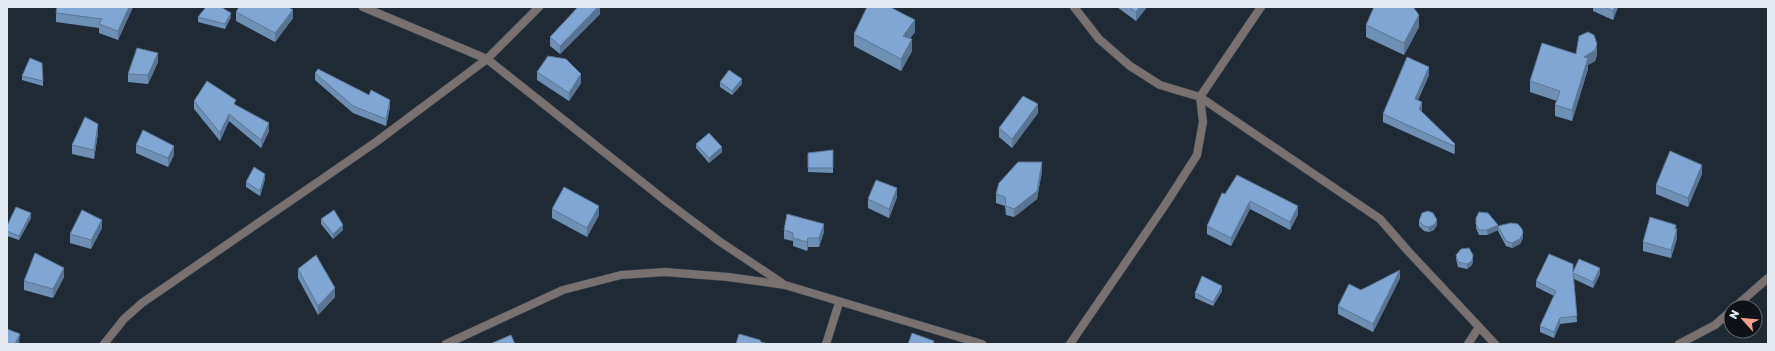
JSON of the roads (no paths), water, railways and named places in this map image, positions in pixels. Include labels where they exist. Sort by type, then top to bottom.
[{"type":"street","points":[[364,7],[488,59],[667,202],[719,241],[785,285]]},
{"type":"street","points":[[104,344],[124,319],[142,303],[376,142],[488,59],[539,7]]},
{"type":"street","points":[[1074,7],[1099,39],[1130,66],[1160,85],[1200,97],[1380,218],[1495,344]]},
{"type":"street","points":[[1070,344],[1165,205],[1197,155],[1203,122],[1200,97],[1261,7]]},
{"type":"street","points":[[446,344],[563,290],[621,275],[665,272],[728,277],[785,285],[839,303],[982,344]]},
{"type":"street","points":[[1745,299],[1768,278]]},
{"type":"street","points":[[826,344],[839,303]]},
{"type":"street","points":[[1679,344],[1716,325],[1723,318]]},
{"type":"street","points":[[1468,344],[1479,327]]}]
